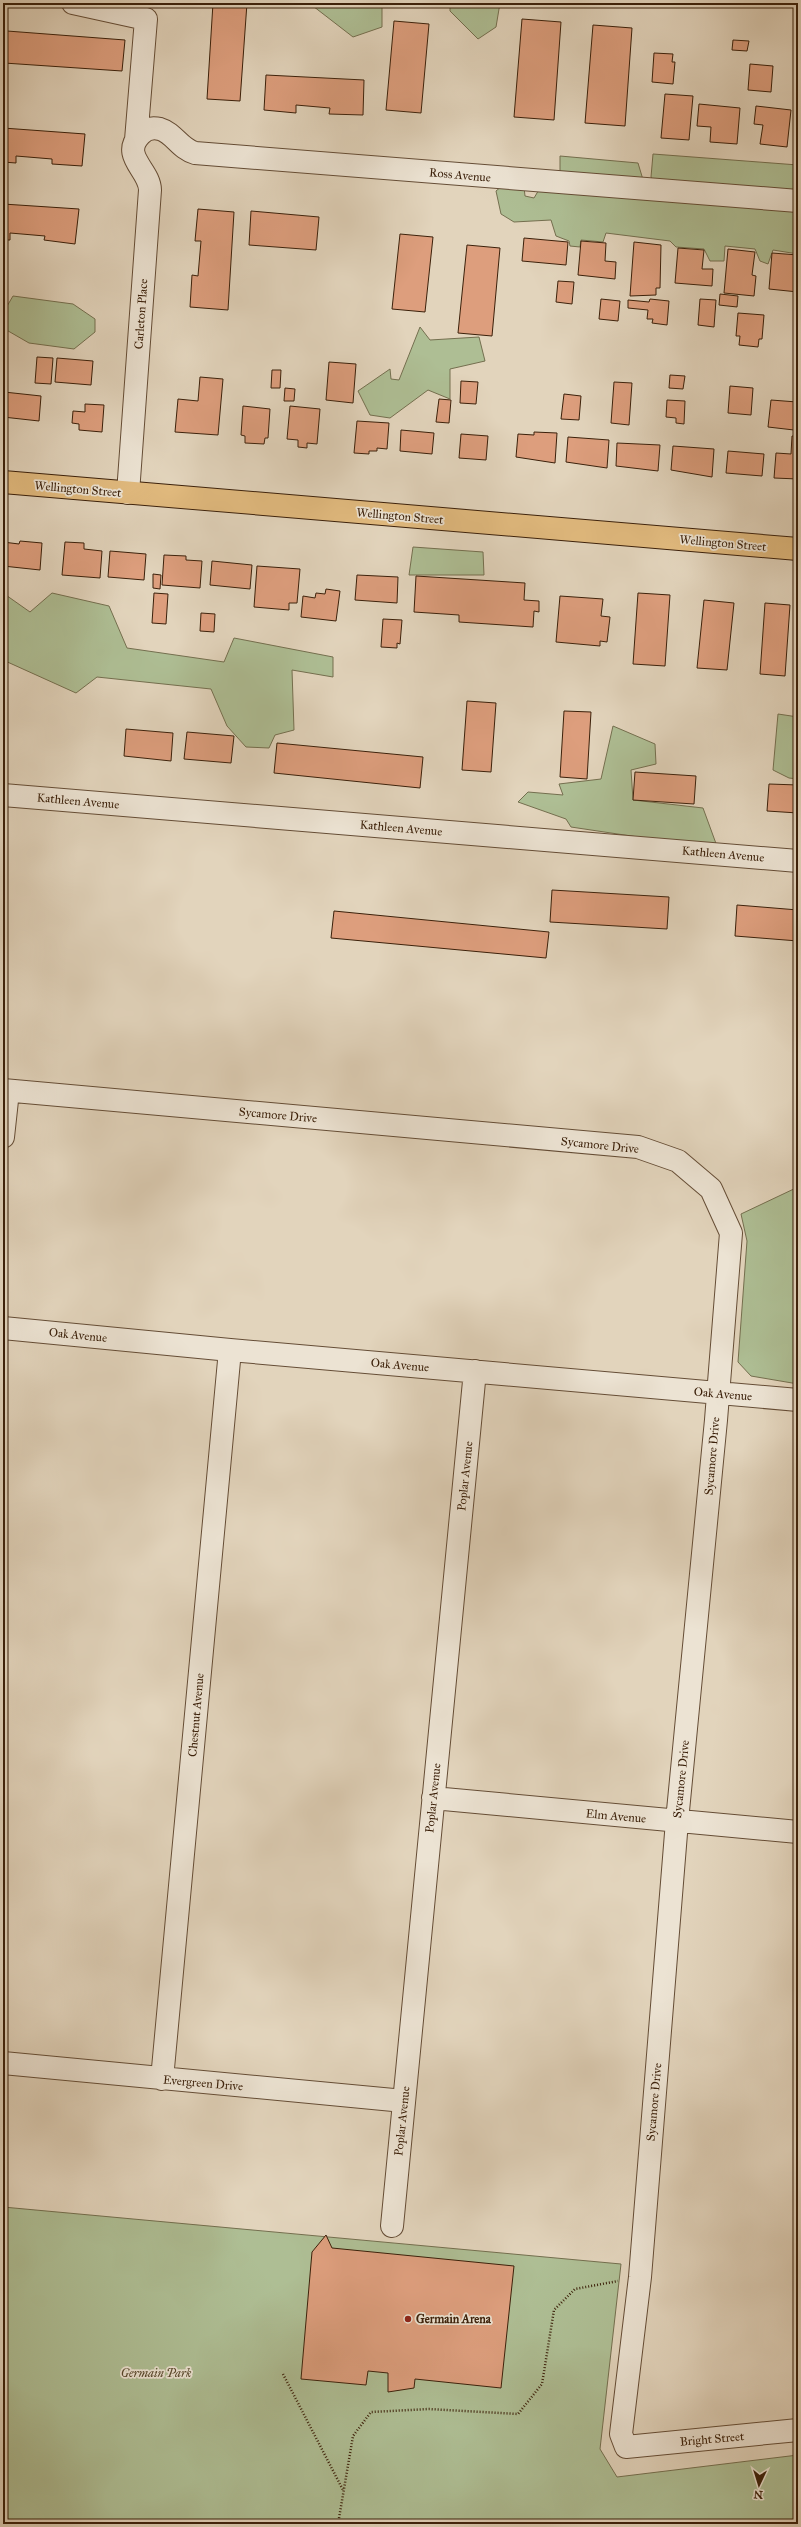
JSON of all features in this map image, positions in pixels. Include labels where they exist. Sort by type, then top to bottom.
[{"type":"main road","name":"Wellington Street","points":[[3,482],[798,549]]},
{"type":"street","name":"Carleton Place","points":[[73,3],[146,19],[134,156],[150,184],[150,190],[128,493]]},
{"type":"street","name":"Ross Avenue","points":[[136,140],[146,130],[155,128],[167,132],[185,149],[194,153],[798,202]]},
{"type":"street","name":"Kathleen Avenue","points":[[3,795],[798,860]]},
{"type":"street","points":[[3,1137],[5,1090]]},
{"type":"street","name":"Sycamore Drive","points":[[5,1090],[638,1147],[678,1160],[711,1189],[731,1233],[718,1394],[677,1822],[640,2277],[621,2434],[626,2447]]},
{"type":"street","name":"Oak Avenue","points":[[3,1328],[230,1350],[798,1400]]},
{"type":"street","name":"Chestnut Avenue","points":[[162,2079],[230,1350]]},
{"type":"street","name":"Poplar Avenue","points":[[392,2226],[475,1371]]},
{"type":"street","name":"Elm Avenue","points":[[433,1798],[677,1822],[798,1832]]},
{"type":"street","name":"Evergreen Drive","points":[[3,2063],[404,2101]]},
{"type":"street","name":"Bright Street","points":[[626,2447],[798,2430]]},
{"type":"path","points":[[338,2524],[352,2436],[372,2412],[429,2409],[518,2414],[542,2384],[554,2310],[575,2289],[640,2277]]},
{"type":"path","points":[[283,2374],[343,2490]]},
{"type":"green space","points":[[309,3],[382,3],[382,27],[353,37]]},
{"type":"green space","points":[[450,3],[500,3],[496,27],[478,39],[450,11]]},
{"type":"green space","points":[[653,154],[798,165],[798,254],[773,250],[768,264],[760,261],[755,249],[725,246],[724,261],[710,261],[704,249],[676,247],[670,241],[606,233],[603,242],[581,240],[580,247],[570,246],[569,241],[556,236],[551,220],[514,222],[501,214],[496,191],[508,181],[524,187],[525,196],[534,198],[540,188],[560,187],[560,156],[638,163],[647,193],[662,197],[651,177]]},
{"type":"green space","points":[[13,296],[73,304],[95,319],[95,332],[74,349],[29,343],[3,328],[3,313]]},
{"type":"green space","points":[[420,327],[430,340],[479,337],[485,361],[450,369],[450,399],[428,390],[390,418],[370,415],[358,391],[390,369],[391,379],[399,380]]},
{"type":"green space","points":[[413,547],[483,552],[484,575],[409,575]]},
{"type":"green space","points":[[3,593],[30,612],[52,593],[109,606],[127,648],[224,662],[234,638],[333,657],[333,677],[292,670],[294,730],[275,735],[269,748],[246,747],[227,726],[211,689],[97,677],[76,693],[3,660]]},
{"type":"green space","points":[[778,714],[798,717],[798,779],[789,778],[773,770]]},
{"type":"green space","points":[[613,726],[655,744],[656,764],[631,770],[633,800],[703,808],[718,849],[571,827],[566,819],[518,802],[528,792],[563,795],[559,784],[601,779]]},
{"type":"green space","points":[[798,1187],[798,1384],[751,1376],[738,1362],[747,1241],[741,1214]]},
{"type":"green space","name":"Germain Park","points":[[3,2207],[621,2264],[600,2449],[617,2477],[798,2455],[798,2524],[3,2524]]},
{"type":"building","points":[[213,3],[247,3],[240,101],[207,99]]},
{"type":"building","points":[[522,19],[561,22],[554,120],[514,117]]},
{"type":"building","points":[[394,21],[429,24],[421,113],[386,110]]},
{"type":"building","points":[[593,25],[632,28],[625,126],[585,123]]},
{"type":"building","points":[[7,31],[125,40],[122,71],[4,63]]},
{"type":"building","points":[[733,40],[749,41],[747,51],[732,50]]},
{"type":"building","points":[[654,53],[673,54],[672,62],[675,62],[673,84],[652,82]]},
{"type":"building","points":[[750,64],[773,66],[771,92],[748,90]]},
{"type":"building","points":[[266,75],[364,80],[363,115],[329,114],[330,108],[296,105],[296,113],[264,110]]},
{"type":"building","points":[[665,94],[693,96],[689,140],[661,138]]},
{"type":"building","points":[[699,104],[740,108],[737,144],[710,142],[711,127],[697,126]]},
{"type":"building","points":[[756,106],[791,110],[787,147],[760,144],[763,125],[754,124]]},
{"type":"building","points":[[3,128],[85,134],[82,166],[52,164],[52,159],[16,156],[16,163],[3,162]]},
{"type":"building","points":[[3,204],[79,209],[75,244],[44,240],[45,236],[10,233],[10,240],[3,240]]},
{"type":"building","points":[[198,209],[234,212],[228,310],[190,307],[192,275],[198,276],[201,241],[195,241]]},
{"type":"building","points":[[251,211],[319,217],[316,250],[249,245]]},
{"type":"building","points":[[400,234],[433,237],[425,312],[392,309]]},
{"type":"building","points":[[524,238],[568,242],[566,265],[522,261]]},
{"type":"building","points":[[581,241],[606,243],[605,261],[616,262],[615,279],[578,275]]},
{"type":"building","points":[[634,242],[661,245],[660,288],[656,288],[656,295],[630,296]]},
{"type":"building","points":[[467,245],[500,248],[492,336],[458,333]]},
{"type":"building","points":[[678,248],[704,250],[702,269],[713,269],[712,286],[675,283]]},
{"type":"building","points":[[728,249],[755,252],[752,275],[756,276],[754,296],[724,293]]},
{"type":"building","points":[[772,253],[798,255],[798,292],[769,289]]},
{"type":"building","points":[[558,281],[574,282],[572,304],[556,302]]},
{"type":"building","points":[[720,294],[738,296],[737,307],[719,305]]},
{"type":"building","points":[[601,299],[620,301],[618,321],[599,319]]},
{"type":"building","points":[[650,299],[669,301],[667,325],[652,323],[653,319],[647,319],[648,310],[628,308],[628,300],[649,302]]},
{"type":"building","points":[[700,299],[716,300],[714,327],[698,325]]},
{"type":"building","points":[[738,313],[764,315],[762,339],[759,339],[758,347],[739,345],[740,336],[736,336]]},
{"type":"building","points":[[37,357],[53,358],[51,384],[35,383]]},
{"type":"building","points":[[57,358],[93,361],[91,385],[55,382]]},
{"type":"building","points":[[329,362],[356,364],[353,403],[326,400]]},
{"type":"building","points":[[272,370],[281,370],[280,388],[271,388]]},
{"type":"building","points":[[670,375],[685,376],[683,389],[669,388]]},
{"type":"building","points":[[200,377],[223,379],[218,435],[175,432],[178,399],[198,401]]},
{"type":"building","points":[[461,381],[478,382],[476,404],[460,403]]},
{"type":"building","points":[[614,382],[632,383],[629,425],[611,423]]},
{"type":"building","points":[[730,386],[753,388],[751,415],[728,413]]},
{"type":"building","points":[[285,388],[295,389],[294,401],[284,401]]},
{"type":"building","points":[[4,392],[41,396],[39,421],[3,417]]},
{"type":"building","points":[[564,394],[581,396],[579,420],[561,419]]},
{"type":"building","points":[[439,399],[451,400],[449,423],[436,422]]},
{"type":"building","points":[[667,400],[685,401],[684,424],[676,423],[676,418],[666,417]]},
{"type":"building","points":[[771,400],[797,402],[794,430],[768,427]]},
{"type":"building","points":[[85,404],[104,405],[102,432],[79,430],[79,424],[72,423],[73,411],[85,412]]},
{"type":"building","points":[[243,406],[270,409],[268,438],[265,438],[264,444],[245,443],[245,436],[241,435]]},
{"type":"building","points":[[290,406],[320,409],[317,444],[307,443],[307,448],[298,447],[298,440],[287,439]]},
{"type":"building","points":[[357,421],[389,423],[387,449],[377,448],[377,451],[369,451],[369,454],[354,453]]},
{"type":"building","points":[[401,430],[434,433],[432,454],[400,451]]},
{"type":"building","points":[[534,432],[557,433],[555,463],[516,457],[518,434],[534,435]]},
{"type":"building","points":[[461,434],[488,436],[486,460],[459,458]]},
{"type":"building","points":[[792,436],[798,436],[798,479],[774,478],[776,453],[791,454]]},
{"type":"building","points":[[568,437],[609,440],[607,468],[566,462]]},
{"type":"building","points":[[617,443],[660,445],[658,471],[616,466]]},
{"type":"building","points":[[673,446],[714,449],[712,477],[671,470]]},
{"type":"building","points":[[728,451],[764,454],[762,476],[726,473]]},
{"type":"building","points":[[20,541],[42,543],[40,570],[3,566],[3,542],[19,544]]},
{"type":"building","points":[[65,542],[84,543],[84,549],[102,551],[100,578],[62,575]]},
{"type":"building","points":[[110,551],[146,554],[144,580],[108,577]]},
{"type":"building","points":[[164,555],[186,556],[186,560],[202,561],[200,588],[162,585]]},
{"type":"building","points":[[212,561],[252,565],[250,589],[210,585]]},
{"type":"building","points":[[257,566],[300,569],[297,603],[289,603],[289,610],[254,607]]},
{"type":"building","points":[[153,574],[161,575],[160,589],[153,588]]},
{"type":"building","points":[[357,575],[398,577],[397,603],[355,600]]},
{"type":"building","points":[[416,576],[525,583],[524,600],[539,601],[539,612],[534,611],[533,627],[459,622],[459,615],[414,612]]},
{"type":"building","points":[[326,589],[340,591],[336,621],[301,617],[303,596],[315,598],[316,593],[325,594]]},
{"type":"building","points":[[154,593],[168,594],[166,624],[152,623]]},
{"type":"building","points":[[638,593],[670,595],[665,666],[633,664]]},
{"type":"building","points":[[560,596],[603,599],[601,616],[610,617],[607,642],[600,641],[600,646],[556,642]]},
{"type":"building","points":[[704,600],[734,603],[727,670],[697,668]]},
{"type":"building","points":[[765,603],[790,605],[785,676],[760,674]]},
{"type":"building","points":[[201,613],[215,614],[214,632],[200,631]]},
{"type":"building","points":[[383,619],[402,620],[400,644],[397,643],[397,648],[381,647]]},
{"type":"building","points":[[467,701],[496,703],[491,772],[462,770]]},
{"type":"building","points":[[564,711],[591,712],[587,779],[560,777]]},
{"type":"building","points":[[126,729],[173,733],[171,761],[124,756]]},
{"type":"building","points":[[187,732],[234,736],[231,763],[184,759]]},
{"type":"building","points":[[277,743],[423,757],[420,788],[274,773]]},
{"type":"building","points":[[635,772],[696,776],[694,804],[633,800]]},
{"type":"building","points":[[769,784],[798,785],[798,813],[767,811]]},
{"type":"building","points":[[552,890],[669,897],[667,929],[550,922]]},
{"type":"building","points":[[737,905],[798,910],[798,941],[735,936]]},
{"type":"building","points":[[334,911],[549,932],[546,958],[331,938]]},
{"type":"building","name":"Germain Arena","points":[[326,2235],[332,2248],[514,2266],[501,2388],[415,2379],[414,2388],[388,2392],[388,2373],[368,2371],[366,2385],[301,2379],[312,2252]]},
{"type":"place","name":"Germain Arena","points":[[408,2319]]}]
